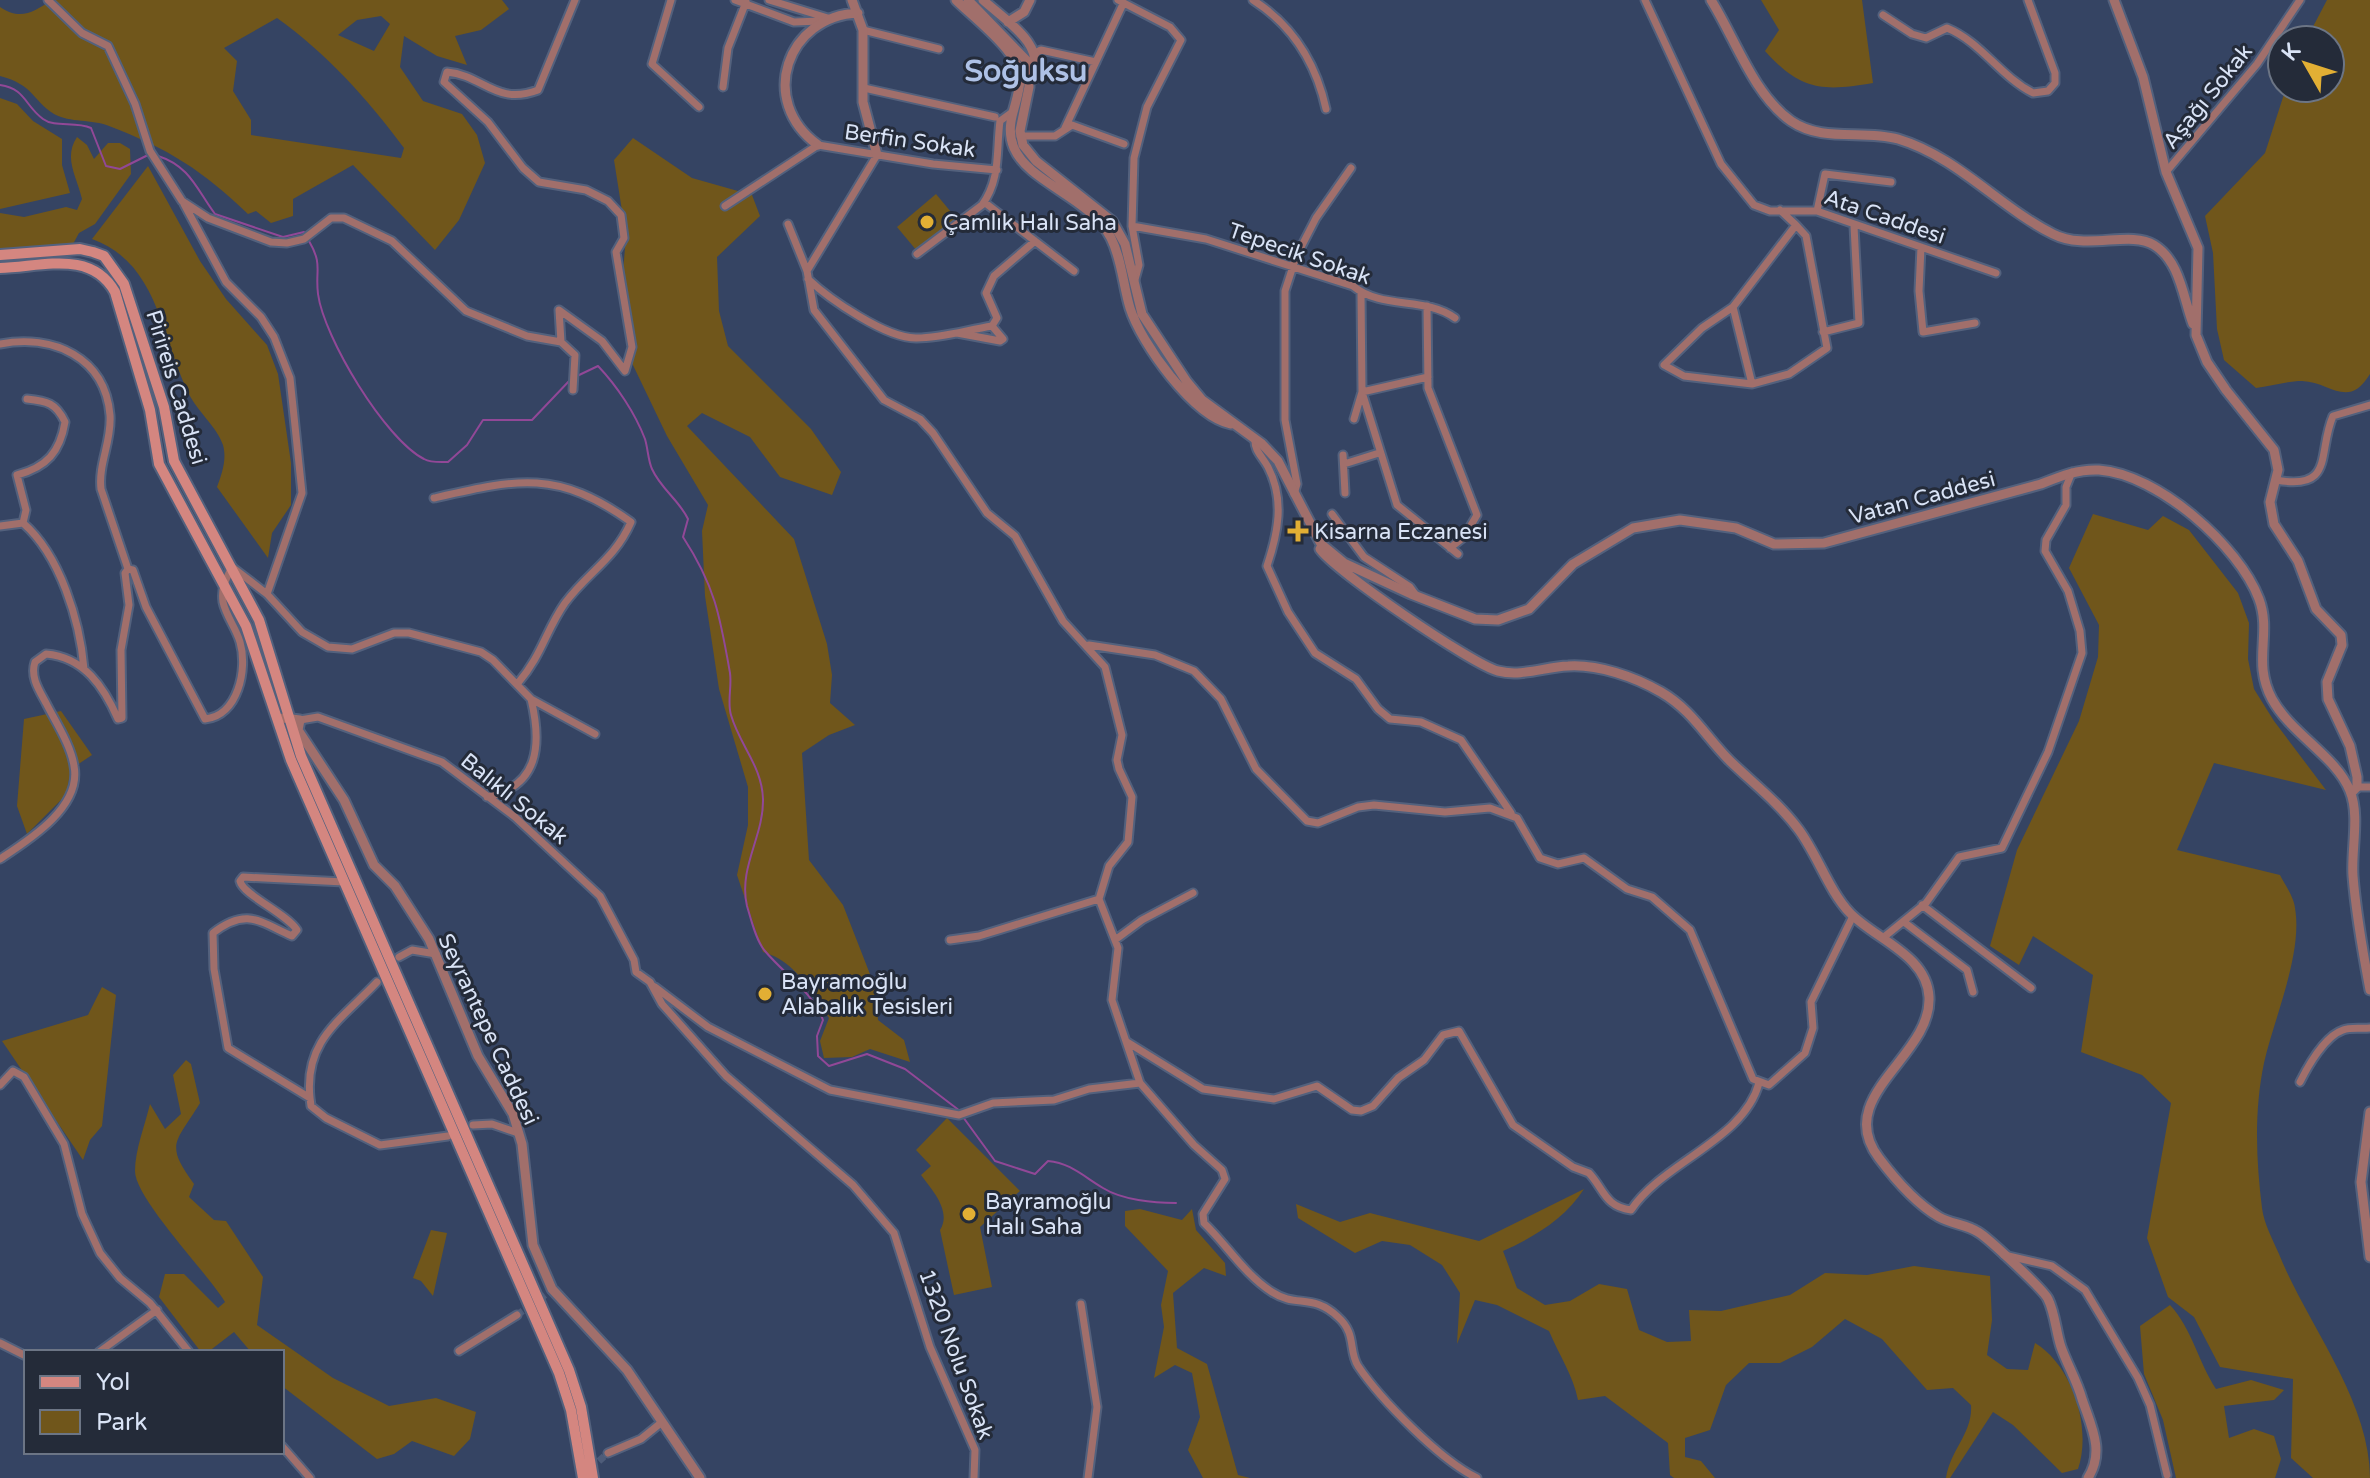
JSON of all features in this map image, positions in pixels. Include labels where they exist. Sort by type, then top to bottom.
[{"type":"main road","name":"Pirireis Caddesi","points":[[0,255],[80,249],[104,256],[116,269],[124,284],[164,407],[174,461],[259,620],[283,718]]},
{"type":"main road","name":"Pirireis Caddesi","points":[[0,268],[71,264],[106,275],[115,292],[150,410],[159,464],[246,626],[283,718]]},
{"type":"main road","points":[[283,718],[291,760],[559,1373],[571,1410],[583,1478]]},
{"type":"main road","points":[[283,718],[569,1370],[581,1407],[593,1478]]},
{"type":"street","points":[[48,0],[82,33],[108,46],[135,104],[150,151],[182,201],[226,282],[261,317],[274,337],[290,378],[302,493],[267,594]]},
{"type":"street","points":[[561,342],[559,310],[602,341],[625,371],[630,365],[632,347],[616,252],[624,238],[621,215],[608,201],[586,190],[539,182],[523,168],[488,122],[444,82],[447,72],[457,73],[505,95],[521,96],[538,90],[575,0]]},
{"type":"street","points":[[671,0],[652,64],[699,107]]},
{"type":"street","points":[[735,0],[805,24],[858,13]]},
{"type":"street","points":[[769,0],[831,19]]},
{"type":"street","points":[[807,275],[877,155],[865,111],[863,30],[852,0]]},
{"type":"street","name":"Vatan Caddesi","points":[[956,0],[1016,62],[1020,79],[1011,113],[1011,137],[1019,156],[1091,213],[1111,237],[1134,318],[1181,388],[1201,409],[1234,424]]},
{"type":"street","points":[[968,0],[1028,62],[1029,87]]},
{"type":"street","points":[[983,0],[1008,22],[1035,53],[1036,72],[1021,117],[1020,136],[1055,136],[1072,125],[1124,144]]},
{"type":"street","points":[[1008,22],[1024,12],[1030,0]]},
{"type":"street","points":[[1253,0],[1285,24],[1306,54],[1321,85],[1326,109]]},
{"type":"street","name":"Ata Caddesi","points":[[1645,0],[1721,164],[1754,205],[1770,211],[1817,211],[1996,273]]},
{"type":"street","points":[[1711,0],[1757,80],[1776,108],[1793,122],[1815,132],[1896,138],[1974,177],[2055,235],[2091,244],[2132,239],[2151,243],[2172,259],[2196,335]]},
{"type":"street","points":[[1883,15],[1912,34],[1926,38],[1947,28],[1966,36],[2009,78],[2033,93],[2048,91],[2055,83],[2055,73],[2028,0]]},
{"type":"street","name":"Aşağı Sokak","points":[[2166,172],[2257,64],[2300,0]]},
{"type":"street","name":"Aşağı Sokak","points":[[2114,1],[2143,77],[2166,172],[2198,248],[2196,335],[2219,381],[2274,450],[2278,470],[2270,502],[2274,524],[2298,561],[2316,609],[2341,635],[2342,645],[2327,682],[2328,699],[2350,746],[2354,790]]},
{"type":"street","points":[[723,87],[728,48],[746,2]]},
{"type":"street","points":[[1064,130],[1121,2],[1170,27],[1181,40],[1147,107],[1132,173],[1132,226],[1139,265],[1134,283]]},
{"type":"street","points":[[725,206],[818,145],[794,124],[789,115],[784,94],[786,74],[797,47],[831,19]]},
{"type":"street","points":[[863,30],[939,49]]},
{"type":"street","points":[[1035,53],[1041,50],[1096,62]]},
{"type":"street","points":[[864,88],[995,117]]},
{"type":"street","points":[[917,254],[984,202],[997,170],[1000,121],[1011,113]]},
{"type":"street","name":"Vatan Caddesi","points":[[1011,113],[1020,136],[1036,161],[1112,221],[1125,244],[1147,324],[1179,370],[1202,400],[1255,439],[1278,461],[1316,534],[1344,563],[1475,619],[1498,620],[1529,609],[1573,564],[1633,528],[1680,520],[1736,528],[1774,544],[1824,543],[2041,484],[2072,472],[2101,470],[2157,492],[2187,511],[2222,545],[2259,599],[2263,616],[2260,668],[2281,715],[2354,790]]},
{"type":"street","name":"Berfin Sokak","points":[[818,145],[997,170]]},
{"type":"street","points":[[1294,494],[1297,484],[1285,420],[1288,360],[1283,321],[1285,291],[1316,218],[1351,168]]},
{"type":"street","points":[[1817,211],[1825,174],[1891,182]]},
{"type":"street","points":[[182,201],[208,218],[271,242],[306,236],[331,218],[354,222],[392,241],[466,311],[527,336],[561,342],[575,355],[573,382]]},
{"type":"street","points":[[984,202],[1074,271]]},
{"type":"street","points":[[1780,210],[1796,225],[1806,236],[1827,348],[1789,374],[1752,384],[1684,376],[1664,365],[1702,328],[1733,307],[1796,225]]},
{"type":"street","points":[[788,224],[807,275],[814,310],[884,400],[920,419],[933,433],[987,513],[1015,536],[1063,621],[1089,645],[1105,667],[1106,683],[1120,717],[1122,735],[1117,760],[1132,797],[1128,842],[1109,866],[1099,899],[1115,940],[1119,962],[1112,1000],[1140,1083],[1194,1145],[1222,1170],[1225,1179],[1203,1214],[1204,1223],[1225,1242],[1233,1258],[1271,1292],[1287,1299],[1322,1303],[1340,1318],[1349,1329],[1356,1363],[1435,1450],[1453,1465],[1477,1478]]},
{"type":"street","name":"Tepecik Sokak","points":[[1132,226],[1206,239],[1353,286],[1367,297],[1444,309],[1455,318]]},
{"type":"street","points":[[1823,332],[1859,323],[1854,226]]},
{"type":"street","points":[[807,275],[824,294],[897,335],[916,338],[992,326],[997,318],[996,311],[986,293],[994,276],[1035,241]]},
{"type":"street","points":[[1921,247],[1919,291],[1923,332],[1975,323]]},
{"type":"street","points":[[1361,293],[1362,392],[1379,453],[1401,511],[1458,554]]},
{"type":"street","points":[[1427,306],[1428,377],[1434,405],[1477,515],[1464,537],[1450,548]]},
{"type":"street","points":[[1733,307],[1752,384]]},
{"type":"street","points":[[955,332],[967,337],[1003,339],[992,326]]},
{"type":"street","points":[[0,344],[16,341],[57,347],[88,360],[99,377],[110,414],[108,446],[99,476],[128,569],[125,573],[129,605],[121,650],[122,718],[118,719],[109,697],[84,669],[57,655],[46,654],[35,662],[35,683],[75,767],[69,798],[51,820],[0,859]]},
{"type":"street","points":[[1362,392],[1428,377]]},
{"type":"street","points":[[1354,419],[1362,392]]},
{"type":"street","points":[[27,399],[47,402],[59,409],[65,422],[55,455],[43,465],[17,475],[26,510],[23,523],[46,554],[63,585],[75,618],[84,669]]},
{"type":"street","points":[[2276,480],[2294,484],[2312,479],[2323,464],[2333,416],[2370,405]]},
{"type":"street","points":[[1255,439],[1255,446],[1268,468],[1279,504],[1278,528],[1267,566],[1288,612],[1315,653],[1356,679],[1390,719],[1421,722],[1461,740],[1523,827],[1540,858],[1558,864],[1584,858],[1592,861],[1627,889],[1652,897],[1682,921],[1701,953],[1715,994],[1753,1079],[1759,1083],[1769,1085],[1776,1081],[1805,1053],[1813,1028],[1811,1002],[1853,916]]},
{"type":"street","points":[[1344,464],[1379,453]]},
{"type":"street","points":[[1343,455],[1345,493]]},
{"type":"street","points":[[1884,937],[1922,905],[1959,857],[2002,848],[2048,752],[2082,653],[2080,631],[2068,591],[2045,551],[2046,540],[2066,505],[2072,472]]},
{"type":"street","points":[[434,498],[511,481],[540,483],[602,502],[631,522],[620,548],[563,605],[539,657],[518,683]]},
{"type":"street","points":[[1332,514],[1364,557],[1410,587],[1417,596]]},
{"type":"street","points":[[0,526],[23,523]]},
{"type":"street","points":[[1316,534],[1321,551],[1347,577],[1495,671],[1533,671],[1568,666],[1609,670],[1658,690],[1684,706],[1728,759],[1766,790],[1798,829],[1825,869],[1836,897],[1853,916],[1895,944],[1918,970],[1930,993],[1929,1015],[1918,1040],[1879,1084],[1870,1107],[1867,1134],[1877,1157],[1924,1207],[1941,1219],[1981,1233],[2048,1298],[2061,1347],[2098,1446],[2096,1466],[2088,1478]]},
{"type":"street","points":[[128,569],[133,570],[146,607],[205,719],[216,716],[230,703],[242,673],[241,643],[223,600],[223,583],[232,567],[267,594],[302,632],[328,647],[352,649],[394,633],[409,633],[481,652],[518,683],[531,699],[595,734]]},
{"type":"street","points":[[1089,645],[1155,655],[1194,671],[1221,699],[1256,769],[1307,821],[1318,823],[1358,807],[1386,804],[1445,812],[1490,808],[1511,813]]},
{"type":"street","points":[[487,797],[511,792],[528,774],[537,725],[531,699]]},
{"type":"street","name":"Balıklı Sokak","points":[[300,720],[309,716],[329,721],[442,762],[515,817],[600,896],[634,960],[636,972],[708,1027],[830,1090],[962,1115],[993,1103],[1054,1100],[1089,1089],[1140,1083]]},
{"type":"street","points":[[283,718],[300,720]]},
{"type":"street","name":"Seyrantepe Caddesi","points":[[300,720],[298,730],[344,800],[374,865],[395,886],[436,954],[452,1002],[478,1056],[513,1114],[533,1245],[548,1292],[627,1370],[700,1478]]},
{"type":"street","points":[[2370,787],[2354,790],[2353,875],[2370,990]]},
{"type":"street","points":[[310,1098],[228,1048],[214,969],[213,933],[238,919],[253,918],[267,921],[292,936],[296,934],[293,924],[239,885],[243,877],[344,882]]},
{"type":"street","points":[[1115,940],[1142,920],[1193,893]]},
{"type":"street","points":[[950,940],[979,936],[1099,899]]},
{"type":"street","points":[[1922,905],[2031,988]]},
{"type":"street","points":[[1904,922],[1967,970],[1973,992]]},
{"type":"street","points":[[399,957],[412,950],[436,954]]},
{"type":"street","points":[[377,982],[318,1043],[308,1076],[311,1106],[326,1118],[380,1145],[448,1136]]},
{"type":"street","name":"Balıklı Sokak","points":[[650,982],[662,1004],[692,1040],[767,1115],[804,1141],[853,1185],[894,1233],[898,1244]]},
{"type":"street","points":[[2300,1082],[2310,1063],[2334,1036],[2343,1030],[2370,1028]]},
{"type":"street","points":[[1127,1042],[1203,1089],[1274,1099],[1317,1086],[1352,1110],[1361,1111],[1373,1106],[1398,1078],[1424,1060],[1443,1035],[1459,1031],[1513,1125],[1573,1167],[1589,1173],[1600,1192],[1617,1209],[1631,1210],[1658,1182],[1745,1112],[1759,1083]]},
{"type":"street","points":[[0,1085],[13,1071],[24,1077],[64,1144],[82,1214],[100,1253],[120,1278],[157,1310],[187,1350]]},
{"type":"street","points":[[2370,1112],[2361,1182],[2370,1257]]},
{"type":"street","points":[[473,1125],[492,1124],[518,1133]]},
{"type":"street","name":"1320 Nolu Sokak","points":[[898,1244],[930,1347],[975,1450],[974,1478]]},
{"type":"street","points":[[2002,1255],[2052,1266],[2085,1290],[2138,1378],[2150,1405],[2167,1475]]},
{"type":"street","points":[[1081,1304],[1097,1407],[1088,1478]]},
{"type":"street","points":[[102,1350],[157,1310]]},
{"type":"street","points":[[459,1351],[517,1315]]},
{"type":"street","points":[[0,1343],[24,1355]]},
{"type":"street","points":[[608,1453],[641,1439],[662,1422]]},
{"type":"street","points":[[284,1448],[310,1478]]},
{"type":"green space","points":[[52,0],[502,0],[509,9],[481,30],[455,36],[467,65],[437,56],[404,36],[400,67],[423,101],[462,114],[477,135],[485,163],[459,220],[435,250],[353,165],[293,199],[293,216],[271,223],[256,211],[248,214],[200,173],[167,152],[109,126],[54,114],[26,88],[0,76],[0,7],[21,14]],"holes":[[[381,16],[390,24],[374,51],[338,35],[357,20]],[[277,18],[313,46],[361,94],[404,148],[401,158],[251,135],[251,120],[233,91],[237,61],[224,48]]]},
{"type":"green space","points":[[1761,0],[1862,0],[1873,83],[1826,87],[1801,81],[1789,74],[1765,51],[1779,30]]},
{"type":"green space","points":[[2327,0],[2370,0],[2370,374],[2362,385],[2346,392],[2302,381],[2256,388],[2224,360],[2217,329],[2213,253],[2205,216],[2265,153],[2281,104],[2346,104],[2346,24],[2314,24]]},
{"type":"green space","points":[[0,98],[17,104],[33,121],[62,139],[62,165],[70,193],[0,209]]},
{"type":"green space","points":[[77,137],[87,145],[94,159],[108,143],[120,143],[130,149],[131,174],[95,224],[79,233],[73,244],[0,252],[0,213],[24,217],[66,207],[77,210],[82,199],[72,168],[71,152]]},
{"type":"green space","points":[[633,138],[692,178],[752,195],[760,216],[717,257],[719,311],[728,346],[811,429],[841,472],[832,495],[780,477],[750,437],[702,413],[687,426],[794,539],[827,644],[832,675],[830,703],[855,725],[829,735],[802,753],[809,860],[843,905],[875,987],[878,1020],[904,1040],[910,1062],[870,1049],[852,1057],[824,1058],[820,1041],[829,1018],[793,970],[763,952],[737,875],[748,825],[748,787],[719,689],[705,596],[702,531],[708,505],[667,436],[631,361],[622,284],[626,236],[614,160]]},
{"type":"green space","points":[[148,166],[200,261],[226,299],[267,345],[278,374],[291,463],[291,505],[272,533],[268,558],[217,487],[224,461],[223,445],[189,394],[145,284],[131,265],[114,250],[92,239]]},
{"type":"green space","name":"Çamlık Halı Saha","points":[[936,194],[956,218],[917,251],[897,227]]},
{"type":"green space","points":[[2093,514],[2148,530],[2163,516],[2189,530],[2238,593],[2249,623],[2248,659],[2254,689],[2326,790],[2214,763],[2177,850],[2280,875],[2294,904],[2295,945],[2264,1063],[2257,1117],[2262,1208],[2291,1281],[2349,1391],[2367,1449],[2370,1478],[2313,1478],[2291,1458],[2293,1379],[2220,1367],[2194,1317],[2168,1297],[2147,1238],[2171,1103],[2142,1075],[2081,1052],[2093,975],[2033,936],[2019,965],[1990,946],[2017,850],[2079,721],[2098,657],[2099,625],[2069,568]]},
{"type":"green space","points":[[61,711],[92,755],[71,769],[66,795],[27,834],[17,806],[24,719]]},
{"type":"green space","points":[[102,987],[116,995],[102,1126],[90,1140],[83,1160],[2,1041],[88,1015]]},
{"type":"green space","points":[[186,1060],[191,1064],[200,1103],[180,1135],[176,1151],[194,1184],[189,1197],[214,1220],[226,1221],[263,1277],[257,1325],[333,1378],[389,1406],[436,1398],[476,1412],[470,1439],[454,1456],[412,1441],[394,1454],[377,1459],[284,1388],[284,1350],[249,1350],[234,1332],[211,1350],[199,1350],[159,1297],[165,1274],[184,1274],[218,1308],[225,1302],[159,1217],[138,1183],[135,1171],[138,1146],[150,1104],[165,1129],[181,1114],[173,1075]]},
{"type":"green space","name":"Bayramoğlu Halı Saha","points":[[947,1118],[1020,1191],[980,1227],[992,1287],[954,1295],[940,1230],[944,1216],[942,1208],[921,1175],[931,1166],[916,1150]]},
{"type":"green space","points":[[1584,1189],[1568,1209],[1548,1226],[1503,1251],[1517,1288],[1545,1305],[1570,1301],[1599,1284],[1627,1289],[1639,1330],[1667,1342],[1691,1341],[1689,1310],[1721,1311],[1790,1295],[1825,1273],[1867,1275],[1914,1266],[1990,1276],[1992,1320],[1987,1355],[2007,1369],[2028,1370],[2035,1343],[2060,1367],[2069,1382],[2081,1417],[2082,1453],[2078,1469],[2062,1473],[2013,1425],[1993,1412],[1950,1478],[1946,1478],[1965,1433],[1971,1405],[1953,1388],[1927,1390],[1882,1339],[1845,1319],[1812,1347],[1780,1363],[1749,1363],[1726,1385],[1710,1430],[1685,1438],[1685,1457],[1701,1461],[1715,1478],[1674,1478],[1670,1475],[1668,1443],[1605,1396],[1578,1400],[1549,1331],[1497,1305],[1475,1300],[1457,1344],[1460,1293],[1442,1265],[1410,1245],[1382,1241],[1355,1253],[1298,1218],[1296,1204],[1340,1222],[1370,1213],[1479,1241]]},
{"type":"green space","points":[[1140,1209],[1182,1220],[1192,1209],[1196,1230],[1225,1263],[1226,1276],[1204,1268],[1173,1293],[1177,1348],[1207,1364],[1238,1475],[1250,1478],[1203,1478],[1188,1450],[1200,1417],[1192,1373],[1175,1365],[1154,1378],[1164,1327],[1161,1305],[1168,1271],[1125,1226],[1125,1211]]},
{"type":"green space","points":[[431,1230],[447,1233],[433,1296],[421,1281],[413,1278]]},
{"type":"green space","points":[[2170,1305],[2184,1324],[2216,1389],[2251,1380],[2284,1390],[2274,1400],[2224,1406],[2229,1438],[2254,1429],[2274,1436],[2281,1459],[2275,1478],[2176,1478],[2163,1420],[2144,1374],[2140,1326]]},
{"type":"waterway","points":[[0,85],[15,90],[48,122],[91,128],[106,166],[120,169],[148,155]]},
{"type":"waterway","points":[[158,156],[185,172],[215,214],[283,237],[304,232],[306,236]]},
{"type":"waterway","points":[[309,241],[317,262],[318,294],[323,313],[344,360],[375,410],[408,448],[424,459],[448,462],[467,445],[483,420],[532,420],[571,379]]},
{"type":"waterway","points":[[577,376],[598,366],[612,382],[641,429],[656,476],[688,519],[683,537],[709,587],[723,635],[730,673],[731,715],[762,787],[760,826],[746,878],[747,906],[762,947],[805,991],[818,1009],[823,1020],[817,1036],[818,1056],[829,1066],[867,1054],[905,1069],[960,1111]]},
{"type":"waterway","points":[[963,1117],[995,1161],[1035,1174],[1048,1161],[1056,1162],[1119,1195],[1176,1203]]},
{"type":"tunnel","points":[[517,1315],[545,1295]]},
{"type":"tunnel","points":[[591,1468],[608,1453]]},
{"type":"place","name":"Çamlık Halı Saha","points":[[927,222]]},
{"type":"place","name":"Kisarna Eczanesi","points":[[1298,531]]},
{"type":"place","name":"Bayramoğlu Alabalık Tesisleri","points":[[765,994]]},
{"type":"place","name":"Bayramoğlu Halı Saha","points":[[969,1214]]},
{"type":"district","name":"Soğuksu","points":[[1026,71]]}]
